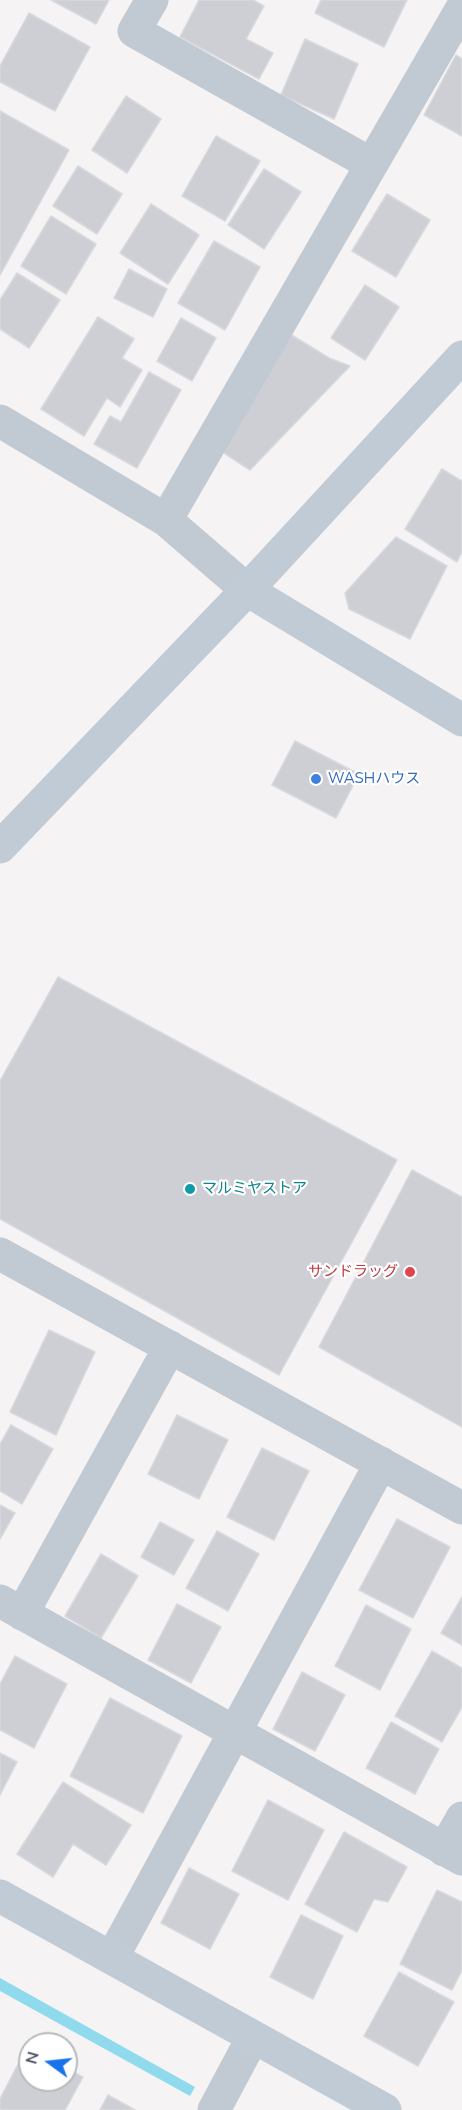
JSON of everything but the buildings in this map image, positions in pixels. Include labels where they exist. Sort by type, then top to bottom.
[{"type":"street","points":[[152,0],[134,31],[371,164]]},
{"type":"street","points":[[166,520],[462,8]]},
{"type":"street","points":[[0,848],[247,590],[462,357]]},
{"type":"street","points":[[0,421],[166,520],[247,590],[462,720]]},
{"type":"street","points":[[0,1254],[462,1508]]},
{"type":"street","points":[[170,1347],[11,1608],[453,1854],[462,1818]]},
{"type":"street","points":[[112,1958],[381,1463]]},
{"type":"street","points":[[0,1896],[386,2110]]},
{"type":"street","points":[[213,2110],[253,2037]]},
{"type":"water","points":[[0,1978],[195,2087],[190,2096],[78,2034],[78,2032],[0,1991]]},
{"type":"place","name":"WASHハウス","points":[[316,779]]},
{"type":"place","name":"マルミヤストア","points":[[190,1189]]},
{"type":"place","name":"サンドラッグ","points":[[410,1272]]}]
